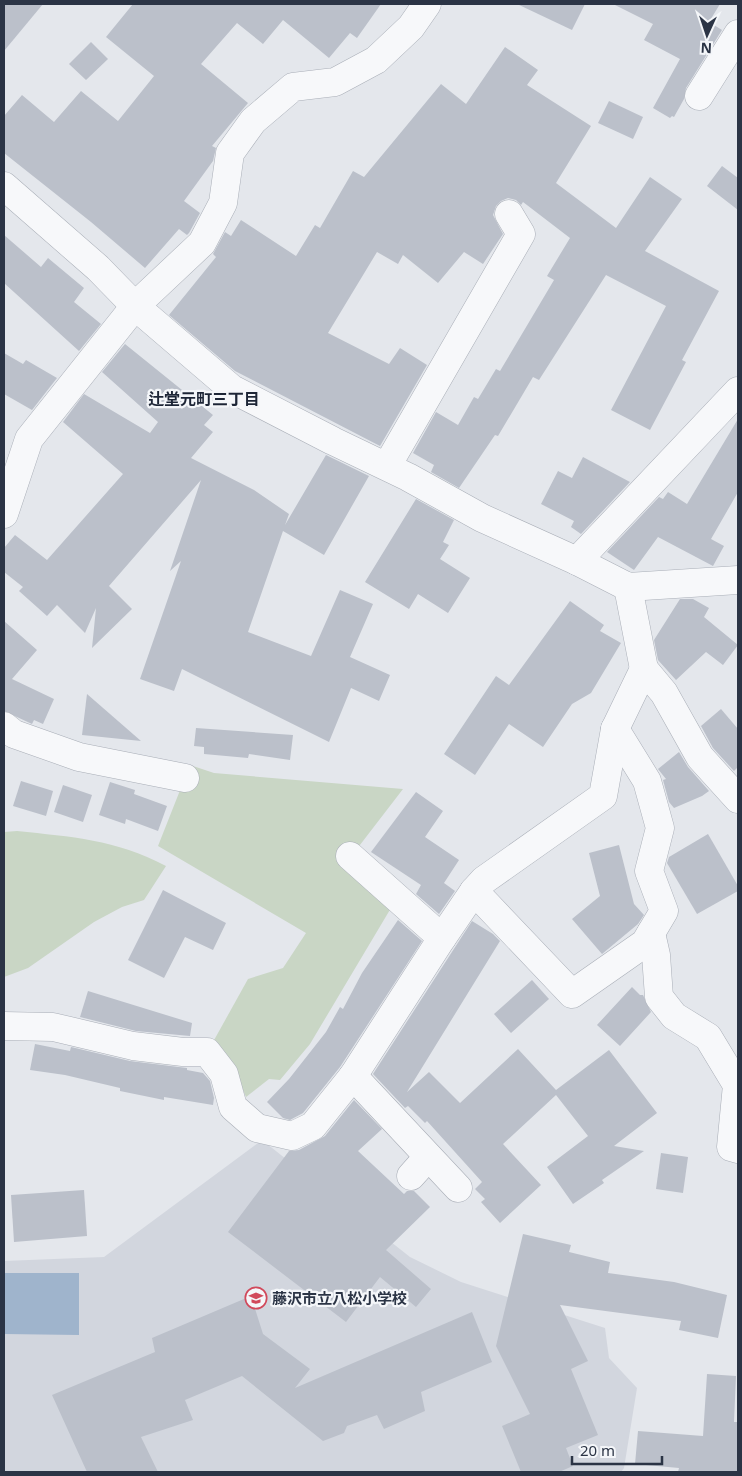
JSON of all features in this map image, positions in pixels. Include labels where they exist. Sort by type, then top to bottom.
[{"type":"street","points":[[4,514],[28,439],[135,306],[202,243],[223,203],[230,153],[253,121],[293,87],[335,82],[376,60],[411,27],[428,4]]},
{"type":"street","points":[[699,96],[738,34]]},
{"type":"street","points":[[4,186],[98,268],[135,306],[232,389],[333,441],[387,466],[482,518],[577,561],[628,587],[738,580]]},
{"type":"street","points":[[387,466],[521,234],[509,214]]},
{"type":"street","points":[[577,561],[738,391]]},
{"type":"street","points":[[628,587],[644,669],[664,693],[700,757],[738,799]]},
{"type":"street","points":[[4,1026],[53,1027],[133,1046],[207,1052],[224,1074],[233,1107],[257,1128],[292,1136],[313,1126],[352,1076],[474,891],[484,880],[603,796],[615,729],[644,669]]},
{"type":"street","points":[[4,726],[14,734],[79,757],[185,778]]},
{"type":"street","points":[[474,891],[572,994],[645,943],[664,911],[649,871],[660,828],[647,780],[615,729]]},
{"type":"street","points":[[350,856],[442,938]]},
{"type":"street","points":[[651,933],[656,955],[659,997],[674,1016],[708,1037],[736,1085],[731,1147],[738,1149]]},
{"type":"street","points":[[352,1076],[420,1166],[458,1188]]},
{"type":"shaded area","name":"藤沢市立八松小学校","points":[[262,1140],[410,1257],[461,1282],[605,1328],[609,1358],[637,1388],[624,1468],[621,1472],[4,1472],[4,1261],[104,1257]]},
{"type":"green space","points":[[190,765],[214,773],[403,789],[343,867],[391,908],[310,1044],[280,1080],[269,1079],[246,1097],[236,1073],[213,1042],[248,979],[283,968],[306,933],[158,846]]},
{"type":"green space","points":[[17,831],[75,838],[111,845],[129,850],[166,866],[144,900],[122,907],[94,922],[28,968],[4,977],[4,832]]},
{"type":"water","points":[[4,1273],[79,1273],[79,1335],[4,1334]]},
{"type":"building","points":[[4,4],[43,4],[4,51]]},
{"type":"building","points":[[133,4],[381,4],[357,38],[350,33],[329,58],[283,20],[263,44],[237,23],[201,64],[248,103],[212,146],[216,148],[213,161],[184,201],[200,213],[189,233],[187,235],[179,229],[145,268],[91,222],[4,153],[4,116],[22,95],[54,122],[81,91],[118,121],[154,76],[106,37]]},
{"type":"building","points":[[517,4],[585,4],[572,30]]},
{"type":"building","points":[[613,4],[720,4],[709,22],[722,30],[686,88],[684,99],[674,117],[670,118],[653,108],[680,59],[644,40],[653,24]]},
{"type":"building","points":[[91,42],[108,59],[86,80],[69,64]]},
{"type":"building","points":[[505,47],[538,70],[527,85],[591,126],[556,183],[616,228],[650,177],[682,199],[645,251],[719,291],[682,360],[686,362],[650,430],[611,410],[666,306],[606,275],[539,380],[533,377],[498,436],[495,435],[459,488],[431,472],[434,465],[413,453],[436,412],[458,425],[474,397],[478,399],[496,369],[500,371],[554,280],[547,276],[570,238],[523,202],[521,205],[516,200],[508,198],[496,206],[493,215],[503,234],[483,264],[464,252],[438,283],[403,255],[398,264],[377,252],[328,333],[389,364],[400,348],[427,365],[380,446],[235,371],[169,315],[216,257],[213,254],[225,232],[231,236],[241,220],[296,256],[315,225],[320,228],[353,171],[364,177],[441,84],[466,104]]},
{"type":"building","points":[[609,101],[643,117],[633,139],[598,123]]},
{"type":"building","points":[[722,166],[738,178],[738,210],[707,186]]},
{"type":"building","points":[[4,235],[41,267],[48,258],[84,288],[74,302],[101,324],[79,351],[4,283]]},
{"type":"building","points":[[125,344],[213,415],[204,425],[213,432],[191,458],[254,490],[289,514],[285,525],[326,455],[369,476],[324,555],[283,531],[248,632],[311,656],[340,590],[373,604],[350,657],[390,675],[379,701],[351,688],[329,742],[182,669],[174,691],[140,679],[181,561],[170,571],[201,480],[109,586],[132,609],[92,648],[96,608],[85,633],[57,605],[47,616],[19,591],[23,587],[4,572],[4,548],[15,535],[47,560],[123,474],[63,422],[84,394],[150,433],[158,422],[102,372]]},
{"type":"building","points":[[4,353],[23,364],[26,360],[57,378],[32,410],[4,394]]},
{"type":"building","points":[[738,419],[738,492],[711,539],[724,546],[713,566],[658,537],[634,570],[607,552],[659,497],[663,499],[668,492],[687,504]]},
{"type":"building","points":[[583,457],[630,482],[581,534],[571,527],[574,521],[541,504],[558,471],[572,478]]},
{"type":"building","points":[[416,499],[454,520],[443,542],[449,545],[440,559],[470,578],[448,613],[418,594],[409,609],[365,582]]},
{"type":"building","points":[[680,599],[693,599],[709,608],[704,617],[738,645],[723,665],[706,652],[676,680],[658,660],[654,640]]},
{"type":"building","points":[[570,601],[604,625],[600,631],[621,643],[591,693],[572,704],[543,747],[509,724],[475,775],[444,754],[496,676],[509,685]]},
{"type":"building","points":[[4,621],[37,650],[12,679],[54,699],[43,724],[34,720],[32,724],[4,711]]},
{"type":"building","points":[[87,694],[141,741],[82,735]]},
{"type":"building","points":[[721,709],[738,729],[738,767],[734,771],[713,748],[701,726]]},
{"type":"building","points":[[196,728],[293,735],[290,760],[249,754],[248,758],[204,754],[204,747],[194,746]]},
{"type":"building","points":[[679,752],[688,767],[709,791],[674,808],[669,802],[663,780],[666,779],[658,769]]},
{"type":"building","points":[[21,781],[53,791],[46,816],[13,806]]},
{"type":"building","points":[[110,782],[135,790],[134,794],[167,806],[158,831],[126,819],[125,824],[99,815]]},
{"type":"building","points":[[63,785],[92,795],[83,822],[54,812]]},
{"type":"building","points":[[416,792],[443,811],[425,837],[459,860],[444,883],[455,891],[439,914],[416,894],[421,885],[371,852]]},
{"type":"building","points":[[708,834],[738,886],[738,891],[697,914],[667,863],[669,857]]},
{"type":"building","points":[[619,845],[634,904],[644,915],[638,924],[602,954],[572,919],[600,896],[589,853]]},
{"type":"building","points":[[163,890],[226,923],[213,950],[185,937],[164,978],[128,960]]},
{"type":"building","points":[[398,920],[422,941],[340,1067],[303,1113],[290,1120],[283,1118],[267,1102],[289,1079],[326,1032],[340,1007],[343,1009],[362,973]]},
{"type":"building","points":[[472,921],[493,934],[500,941],[407,1092],[429,1072],[460,1103],[518,1049],[556,1090],[609,1050],[657,1113],[614,1146],[644,1151],[602,1180],[604,1183],[573,1204],[547,1167],[588,1136],[556,1095],[503,1144],[541,1185],[500,1223],[481,1202],[485,1199],[475,1189],[482,1182],[427,1121],[425,1123],[408,1106],[405,1108],[373,1074]]},
{"type":"building","points":[[532,980],[549,999],[511,1033],[494,1014]]},
{"type":"building","points":[[632,987],[640,995],[643,995],[651,1012],[620,1046],[597,1025]]},
{"type":"building","points":[[88,991],[192,1023],[190,1036],[136,1031],[80,1017]]},
{"type":"building","points":[[35,1044],[70,1051],[71,1047],[130,1061],[187,1068],[187,1070],[203,1073],[210,1081],[214,1098],[213,1105],[164,1097],[164,1100],[120,1091],[120,1088],[65,1075],[30,1070]]},
{"type":"building","points":[[354,1100],[382,1129],[358,1151],[404,1194],[407,1191],[414,1191],[430,1207],[386,1250],[431,1289],[416,1307],[380,1277],[346,1322],[228,1232],[289,1151],[299,1150],[325,1136]]},
{"type":"building","points":[[661,1153],[688,1157],[683,1193],[656,1189]]},
{"type":"building","points":[[84,1190],[87,1236],[14,1242],[11,1195]]},
{"type":"building","points":[[523,1234],[571,1245],[569,1252],[610,1262],[608,1273],[674,1282],[727,1295],[718,1338],[679,1330],[681,1321],[560,1305],[588,1361],[571,1369],[598,1435],[566,1448],[573,1466],[559,1472],[521,1472],[502,1426],[530,1414],[496,1346]]},
{"type":"building","points":[[251,1296],[263,1334],[310,1369],[295,1388],[472,1312],[492,1362],[421,1392],[425,1411],[384,1429],[377,1415],[347,1426],[344,1433],[323,1441],[242,1376],[185,1400],[193,1420],[141,1437],[158,1472],[87,1472],[52,1395],[155,1352],[152,1338]]},
{"type":"building","points":[[707,1374],[736,1376],[734,1422],[737,1422],[738,1472],[678,1472],[679,1468],[635,1464],[638,1431],[703,1436]]},
{"type":"place","name":"藤沢市立八松小学校","points":[[256,1298]]},
{"type":"district","name":"辻堂元町三丁目","points":[[204,399]]}]
